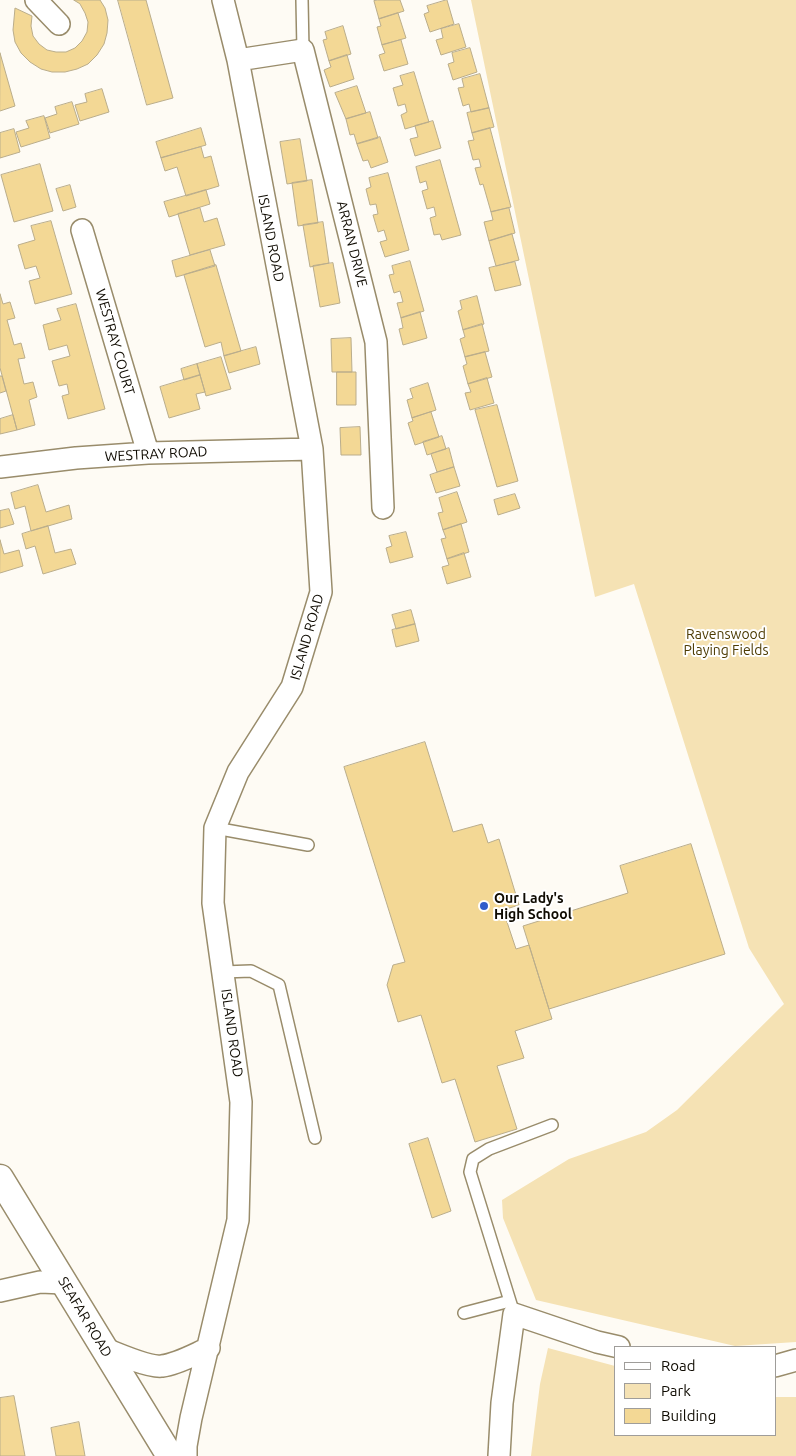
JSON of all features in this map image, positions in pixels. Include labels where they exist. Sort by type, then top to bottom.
[{"type":"street","points":[[36,0],[59,24]]},
{"type":"street","name":"ISLAND ROAD","points":[[186,1456],[191,1418],[238,1220],[242,1102],[214,903],[215,828],[238,772],[292,687],[321,592],[312,450],[238,60],[223,0]]},
{"type":"street","points":[[238,60],[303,50]]},
{"type":"street","name":"ARRAN DRIVE","points":[[303,50],[376,342],[383,508]]},
{"type":"street","name":"WESTRAY COURT","points":[[82,230],[148,453]]},
{"type":"street","name":"WESTRAY ROAD","points":[[0,467],[76,458],[148,453],[312,450]]},
{"type":"street","name":"SEAFAR ROAD","points":[[0,1178],[170,1456]]},
{"type":"street","points":[[0,1291],[40,1282],[64,1283]]},
{"type":"street","points":[[499,1456],[502,1403],[512,1308],[597,1342],[615,1346]]},
{"type":"street","points":[[103,1348],[161,1367],[209,1348]]},
{"type":"street","points":[[776,1366],[796,1360]]},
{"type":"lane","points":[[302,0],[303,50]]},
{"type":"lane","points":[[215,828],[308,845]]},
{"type":"lane","points":[[223,972],[251,971],[279,985],[315,1138]]},
{"type":"lane","points":[[464,1313],[512,1308],[470,1172],[473,1159],[489,1150],[552,1126]]},
{"type":"green space","name":"Ravenswood Playing Fields","points":[[471,0],[796,0],[796,1342],[735,1346],[536,1300],[503,1218],[502,1200],[569,1159],[646,1132],[677,1110],[784,1004],[749,948],[634,584],[595,597]]},
{"type":"green space","points":[[548,1348],[614,1366],[614,1436],[776,1436],[776,1397],[796,1397],[796,1456],[531,1456],[540,1384]]},
{"type":"building","points":[[74,0],[100,0],[105,8],[108,20],[104,44],[88,64],[77,69],[65,72],[52,72],[41,69],[21,53],[15,42],[13,30],[15,8],[32,16],[33,36],[39,44],[47,50],[66,52],[75,48],[87,32],[88,22],[85,13],[80,4]]},
{"type":"building","points":[[118,0],[146,0],[173,98],[147,105]]},
{"type":"building","points":[[400,0],[404,11],[379,19],[374,1]]},
{"type":"building","points":[[447,0],[454,24],[430,32],[424,14],[429,12],[427,6]]},
{"type":"building","points":[[398,13],[406,38],[382,45],[377,27],[381,26],[379,19]]},
{"type":"building","points":[[459,24],[466,47],[441,55],[436,40],[443,38],[441,29]]},
{"type":"building","points":[[343,26],[351,54],[329,61],[323,40],[327,39],[325,32]]},
{"type":"building","points":[[401,40],[408,64],[384,71],[379,55],[385,53],[382,45]]},
{"type":"building","points":[[470,48],[477,72],[453,80],[448,64],[454,62],[452,53]]},
{"type":"building","points":[[0,53],[15,106],[0,111]]},
{"type":"building","points":[[347,55],[354,79],[330,87],[324,70],[331,67],[329,61]]},
{"type":"building","points":[[414,72],[429,122],[405,129],[401,115],[407,112],[405,104],[398,106],[393,88],[403,85],[400,76]]},
{"type":"building","points":[[480,74],[489,108],[471,112],[469,104],[463,106],[458,88],[464,87],[462,79]]},
{"type":"building","points":[[357,86],[366,113],[346,119],[335,93]]},
{"type":"building","points":[[102,89],[109,112],[80,121],[75,105],[87,102],[85,94]]},
{"type":"building","points":[[72,102],[79,124],[50,133],[45,118],[57,114],[55,107]]},
{"type":"building","points":[[489,108],[494,127],[472,133],[467,113]]},
{"type":"building","points":[[370,112],[378,138],[357,144],[354,134],[350,135],[346,119]]},
{"type":"building","points":[[44,116],[50,138],[21,147],[16,132],[29,128],[26,121]]},
{"type":"building","points":[[433,121],[441,148],[415,156],[410,139],[418,137],[415,126]]},
{"type":"building","points":[[201,128],[206,145],[161,158],[156,142]]},
{"type":"building","points":[[490,128],[511,207],[491,212],[483,184],[480,185],[475,168],[481,167],[479,159],[473,160],[468,141],[474,140],[472,133]]},
{"type":"building","points":[[14,129],[20,152],[0,158],[0,133]]},
{"type":"building","points":[[380,137],[388,162],[371,168],[368,160],[363,161],[357,144]]},
{"type":"building","points":[[300,139],[307,181],[287,184],[280,142]]},
{"type":"building","points":[[201,147],[204,158],[211,156],[219,186],[186,196],[177,167],[165,171],[161,158]]},
{"type":"building","points":[[440,160],[461,235],[442,240],[440,234],[434,235],[430,218],[436,216],[434,207],[427,209],[422,191],[428,189],[426,181],[420,183],[416,167]]},
{"type":"building","points":[[40,164],[53,211],[14,222],[1,175]]},
{"type":"building","points":[[388,173],[409,250],[385,257],[380,242],[387,240],[384,230],[378,232],[373,215],[378,214],[376,204],[370,205],[366,189],[371,187],[369,178]]},
{"type":"building","points":[[312,180],[318,223],[298,226],[292,183]]},
{"type":"building","points":[[70,185],[76,207],[63,211],[56,189]]},
{"type":"building","points":[[206,190],[210,204],[169,217],[164,202]]},
{"type":"building","points":[[200,208],[204,222],[217,218],[225,245],[190,255],[178,214]]},
{"type":"building","points":[[509,208],[515,233],[489,241],[484,222],[493,220],[491,212]]},
{"type":"building","points":[[51,221],[72,294],[35,304],[29,281],[40,278],[36,266],[25,269],[18,245],[35,240],[31,226]]},
{"type":"building","points":[[323,222],[329,263],[310,267],[303,225]]},
{"type":"building","points":[[512,234],[519,260],[496,266],[489,241]]},
{"type":"building","points":[[210,250],[215,266],[176,277],[172,261]]},
{"type":"building","points":[[410,261],[424,311],[401,318],[397,303],[403,302],[400,291],[394,293],[389,275],[394,274],[392,266]]},
{"type":"building","points":[[515,262],[521,285],[495,291],[489,268]]},
{"type":"building","points":[[333,263],[340,303],[320,307],[313,266]]},
{"type":"building","points":[[216,265],[241,351],[224,356],[221,342],[205,347],[184,275]]},
{"type":"building","points":[[0,294],[3,304],[10,302],[15,318],[7,320],[14,345],[21,343],[25,358],[18,359],[24,384],[33,382],[37,397],[29,400],[35,425],[17,430],[0,368]]},
{"type":"building","points":[[477,296],[484,324],[463,330],[458,311],[462,309],[460,301]]},
{"type":"building","points":[[76,304],[105,409],[68,419],[62,396],[69,394],[67,384],[59,386],[52,361],[70,356],[67,345],[49,350],[43,325],[61,320],[57,309]]},
{"type":"building","points":[[420,312],[427,338],[403,345],[399,329],[403,328],[401,318]]},
{"type":"building","points":[[482,324],[489,351],[465,357],[460,339],[465,337],[463,330]]},
{"type":"building","points":[[351,338],[352,372],[332,372],[331,339]]},
{"type":"building","points":[[256,347],[260,364],[229,373],[224,356]]},
{"type":"building","points":[[485,352],[492,377],[468,384],[463,366],[467,364],[465,357]]},
{"type":"building","points":[[221,357],[231,389],[206,396],[197,364]]},
{"type":"building","points":[[197,364],[200,375],[184,380],[181,369]]},
{"type":"building","points":[[337,372],[356,372],[356,405],[337,405]]},
{"type":"building","points":[[200,375],[205,392],[196,394],[200,409],[169,418],[160,387]]},
{"type":"building","points":[[0,376],[2,376],[6,391],[0,393]]},
{"type":"building","points":[[487,378],[494,403],[470,410],[465,393],[471,392],[468,384]]},
{"type":"building","points":[[428,383],[436,410],[412,418],[407,400],[413,398],[410,389]]},
{"type":"building","points":[[497,405],[518,481],[497,487],[475,410]]},
{"type":"building","points":[[431,412],[439,437],[415,445],[408,423],[413,421],[412,418]]},
{"type":"building","points":[[13,415],[17,430],[0,434],[0,419]]},
{"type":"building","points":[[360,427],[361,455],[341,455],[340,428]]},
{"type":"building","points":[[442,436],[446,449],[427,455],[423,442]]},
{"type":"building","points":[[449,448],[454,467],[437,472],[431,454]]},
{"type":"building","points":[[454,467],[460,486],[436,493],[430,475]]},
{"type":"building","points":[[38,485],[46,512],[69,505],[72,519],[31,531],[25,506],[15,509],[11,493]]},
{"type":"building","points":[[457,492],[467,522],[443,530],[438,513],[443,512],[439,498]]},
{"type":"building","points":[[515,494],[520,508],[498,515],[494,500]]},
{"type":"building","points":[[9,509],[14,524],[0,528],[0,511]]},
{"type":"building","points":[[461,524],[469,552],[447,559],[441,539],[446,538],[443,530]]},
{"type":"building","points":[[48,526],[55,553],[71,549],[76,564],[43,574],[35,546],[26,549],[22,534]]},
{"type":"building","points":[[406,532],[413,557],[390,563],[386,548],[392,546],[389,536]]},
{"type":"building","points":[[0,540],[4,554],[19,550],[23,566],[0,573]]},
{"type":"building","points":[[464,553],[471,577],[447,584],[442,567],[449,565],[447,559]]},
{"type":"building","points":[[411,610],[415,624],[396,629],[392,615]]},
{"type":"building","points":[[415,624],[419,641],[396,647],[392,630]]},
{"type":"building","points":[[425,742],[453,832],[482,824],[488,843],[499,839],[519,905],[503,910],[516,949],[529,945],[552,1019],[515,1031],[524,1058],[497,1066],[517,1129],[475,1142],[455,1079],[442,1083],[421,1015],[398,1022],[387,985],[393,965],[405,962],[344,767]]},
{"type":"building","points":[[691,844],[725,954],[549,1009],[523,926],[628,893],[620,866]]},
{"type":"building","points":[[428,1138],[451,1211],[432,1218],[409,1144]]},
{"type":"building","points":[[14,1396],[25,1456],[0,1456],[0,1398]]},
{"type":"building","points":[[79,1422],[85,1456],[56,1456],[51,1428]]},
{"type":"place","name":"Our Lady's High School","points":[[484,906]]}]
